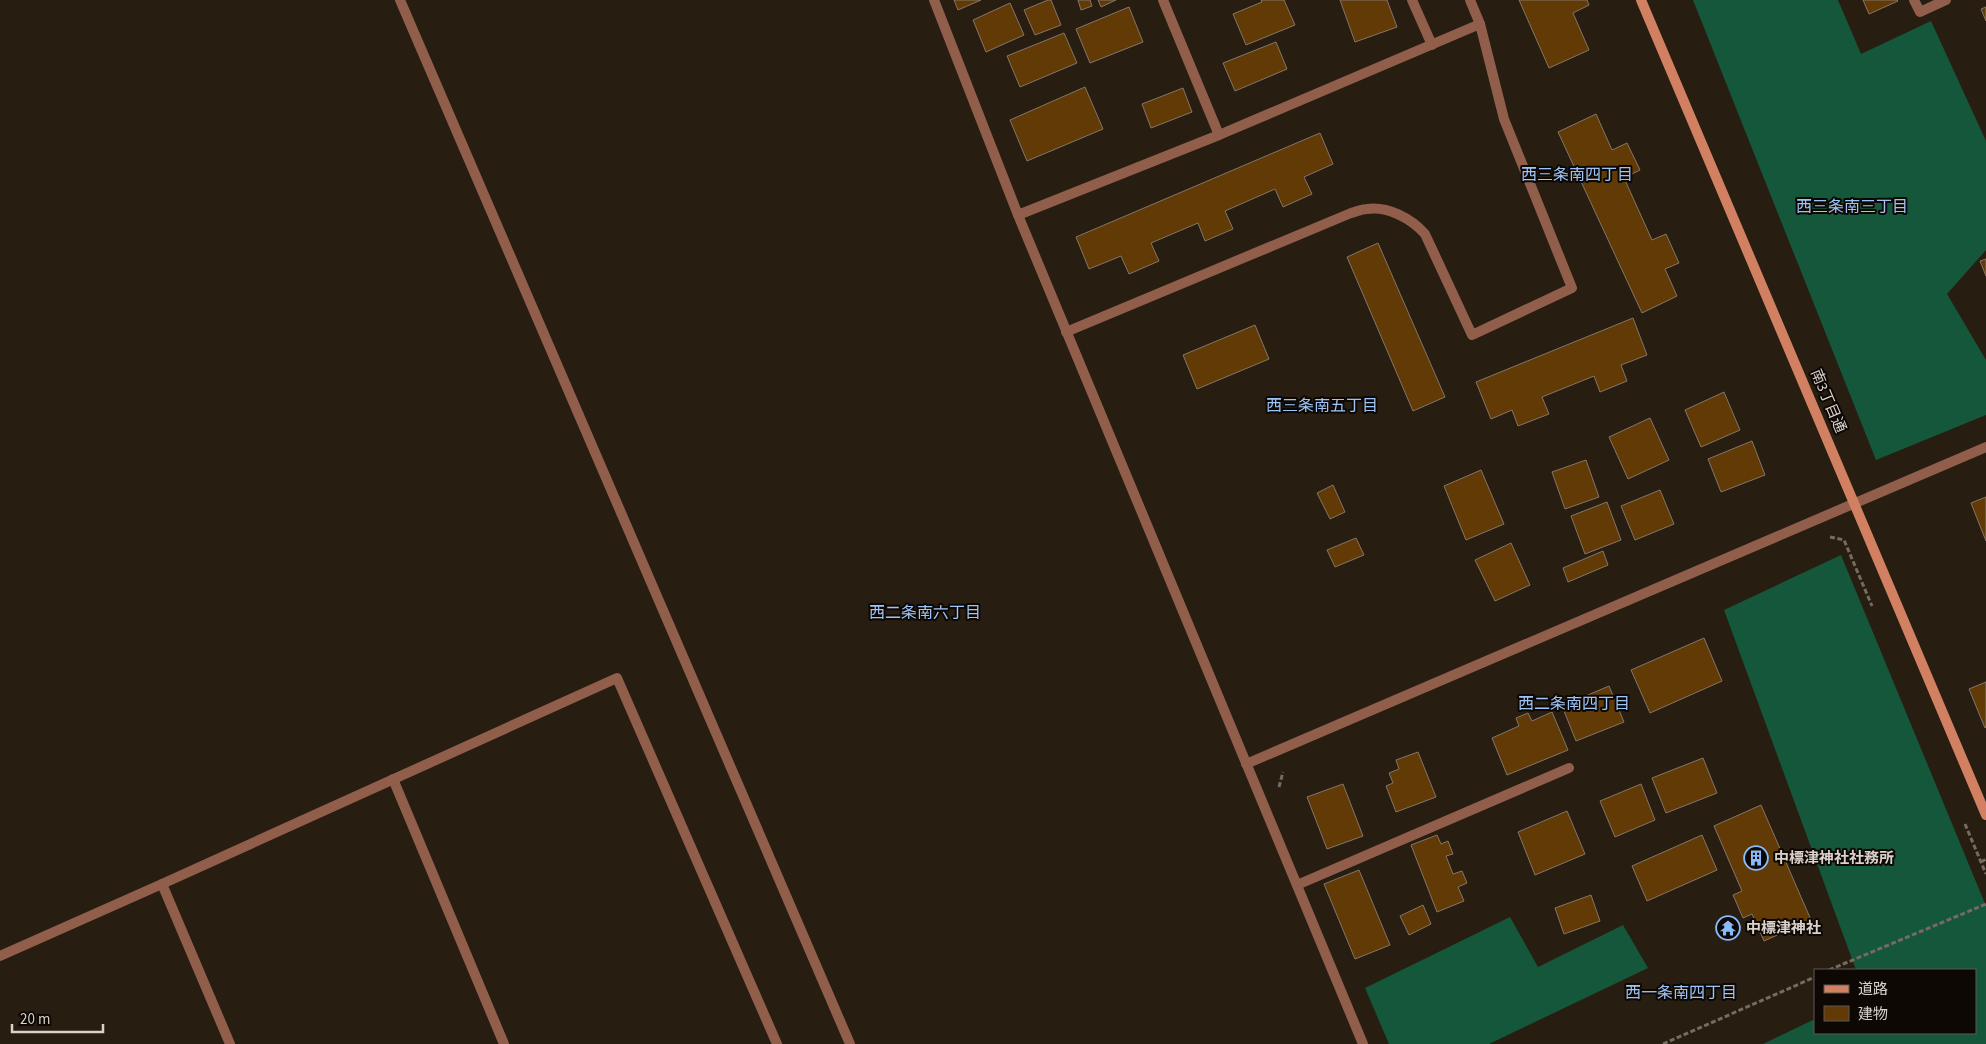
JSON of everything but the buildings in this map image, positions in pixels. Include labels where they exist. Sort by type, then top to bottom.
[{"type":"street","points":[[400,0],[850,1044]]},
{"type":"street","points":[[934,0],[1066,332],[1363,1044]]},
{"type":"street","points":[[1163,0],[1219,135]]},
{"type":"street","points":[[1412,0],[1432,45]]},
{"type":"street","points":[[1066,332],[1342,217],[1367,209],[1384,210],[1402,217],[1417,225],[1425,234],[1472,335],[1572,288],[1504,119],[1480,24],[1470,0]]},
{"type":"street","name":"南3丁目通","points":[[1641,0],[1986,815]]},
{"type":"street","points":[[1914,0],[1920,12],[1946,0]]},
{"type":"street","points":[[1018,215],[1219,135],[1480,24]]},
{"type":"street","points":[[1246,764],[1986,446]]},
{"type":"street","points":[[0,956],[617,678],[777,1044]]},
{"type":"street","points":[[1297,885],[1569,768]]},
{"type":"street","points":[[393,779],[504,1044]]},
{"type":"street","points":[[162,884],[230,1044]]},
{"type":"path","points":[[1825,536],[1844,540],[1876,614]]},
{"type":"path","points":[[1278,788],[1282,773],[1291,769]]},
{"type":"path","points":[[1962,816],[1986,874]]},
{"type":"path","points":[[1981,862],[1986,859]]},
{"type":"path","points":[[1831,969],[1986,904]]},
{"type":"path","points":[[1663,1044],[1814,977]]},
{"type":"green space","points":[[1693,0],[1838,0],[1861,54],[1931,21],[1986,141],[1986,250],[1947,294],[1986,360],[1986,415],[1876,460]]},
{"type":"green space","points":[[1841,555],[1986,906],[1986,1044],[1763,1044],[1814,1019],[1814,1034],[1976,1034],[1976,969],[1856,969],[1724,610]]},
{"type":"green space","points":[[1510,917],[1538,967],[1623,925],[1648,968],[1489,1044],[1389,1044],[1365,988]]},
{"type":"place","name":"中標津神社社務所","points":[[1756,858]]},
{"type":"place","name":"中標津神社","points":[[1728,928]]},
{"type":"district","name":"西三条南四丁目","points":[[1577,175]]},
{"type":"district","name":"西三条南三丁目","points":[[1852,207]]},
{"type":"district","name":"西三条南五丁目","points":[[1322,406]]},
{"type":"district","name":"西二条南六丁目","points":[[925,613]]},
{"type":"district","name":"西二条南四丁目","points":[[1574,704]]},
{"type":"district","name":"西一条南四丁目","points":[[1681,993]]}]
